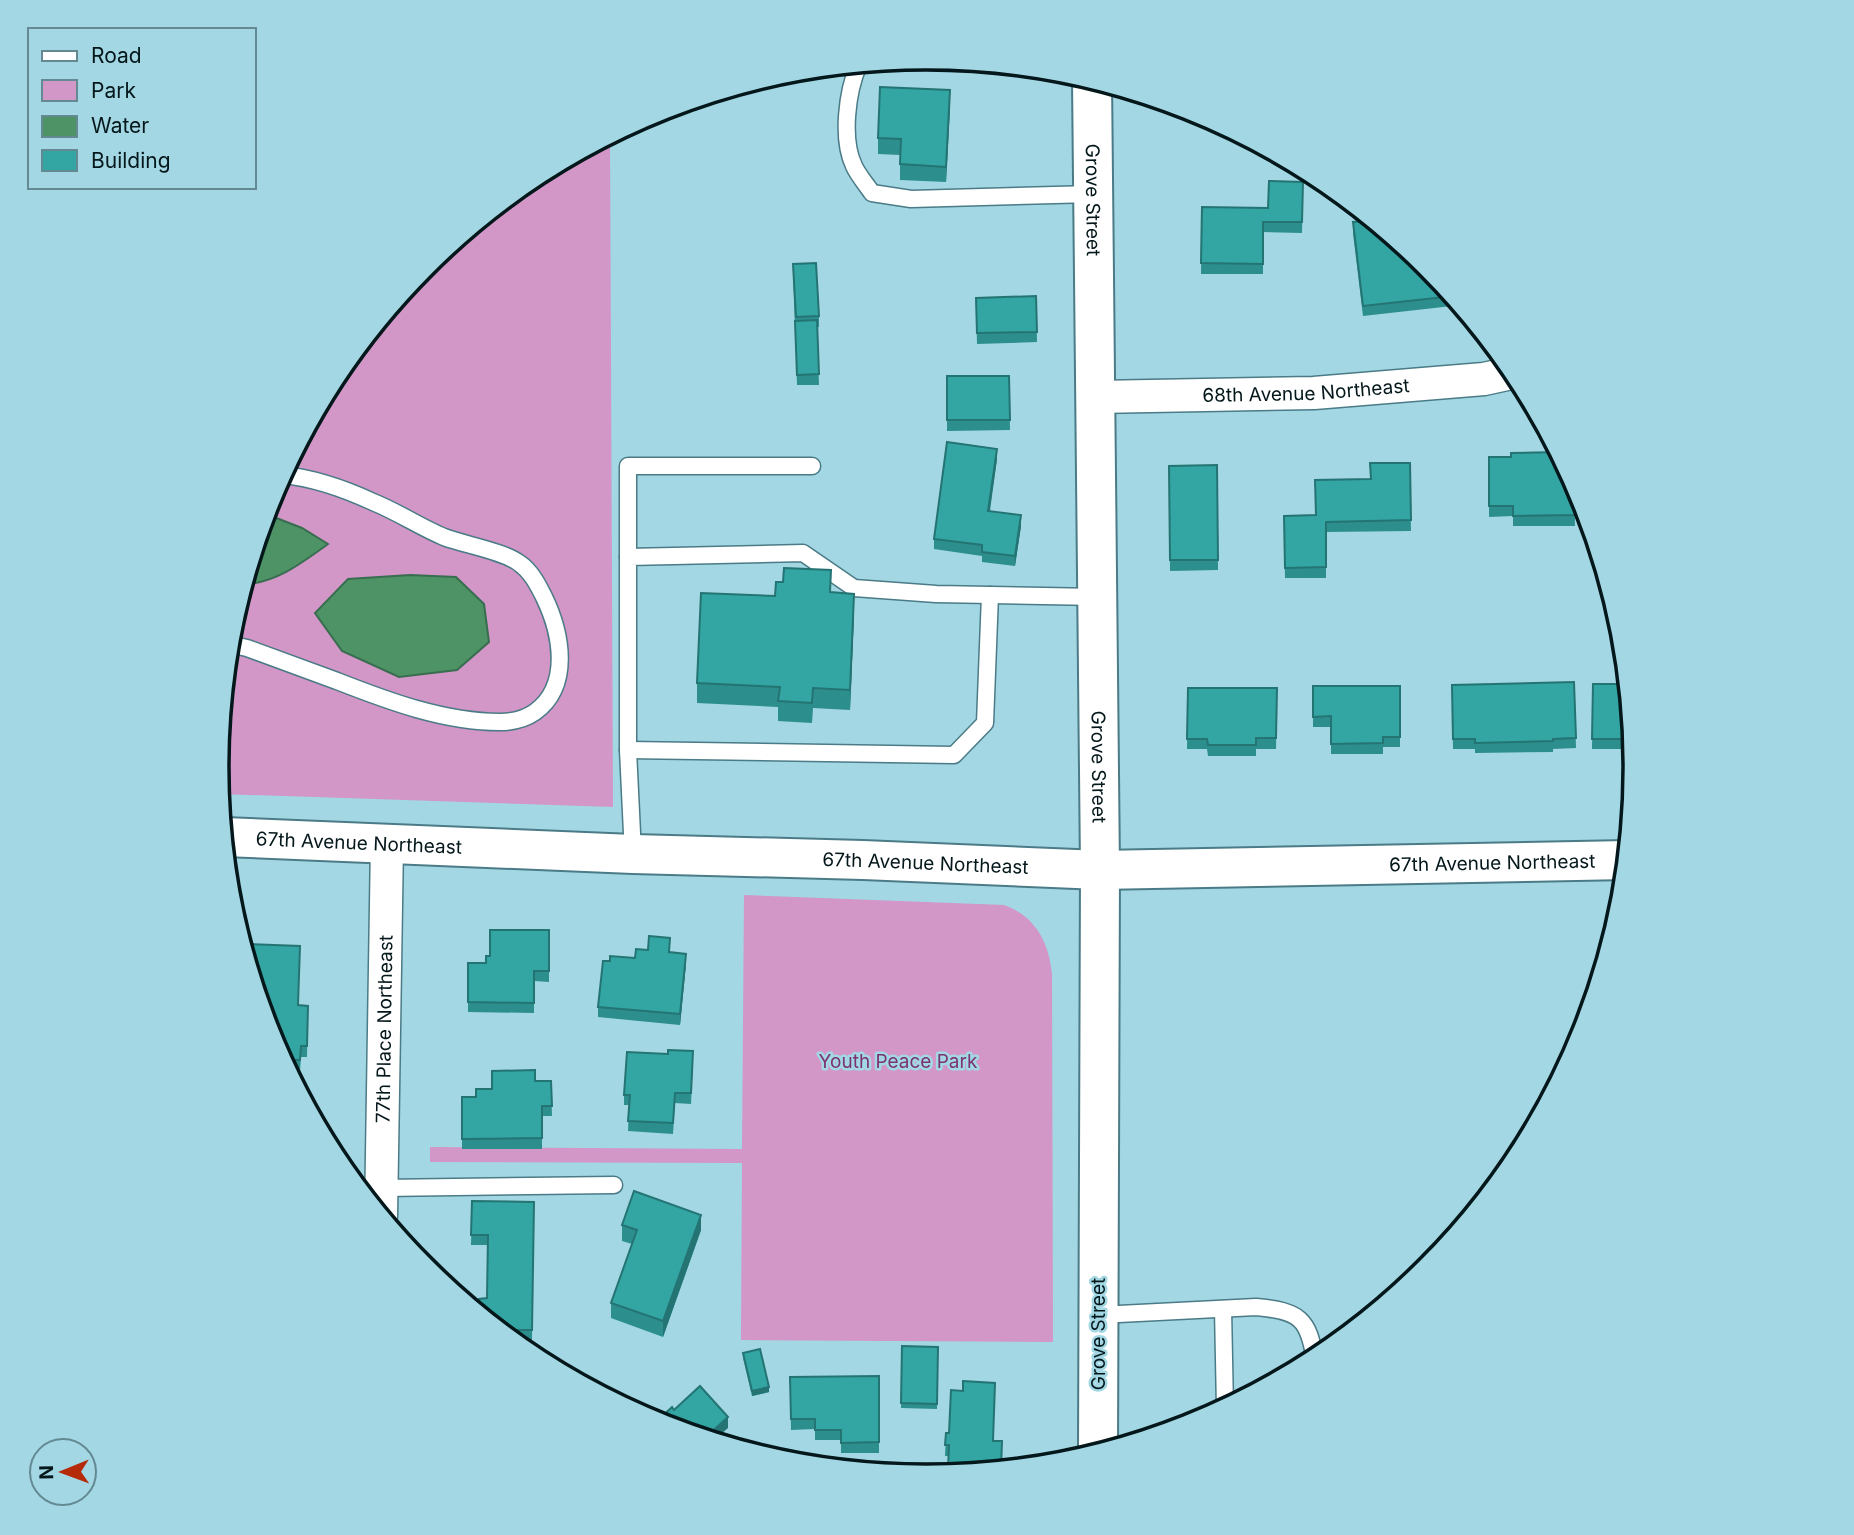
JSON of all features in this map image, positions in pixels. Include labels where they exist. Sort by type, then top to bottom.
[{"type":"main road","name":"Grove Street","points":[[1092,90],[1100,870],[1098,1443]]},
{"type":"main road","name":"67th Avenue Northeast","points":[[233,837],[1100,870],[1619,859]]},
{"type":"street","name":"68th Avenue Northeast","points":[[1096,397],[1314,393],[1461,381],[1503,374]]},
{"type":"street","name":"77th Place Northeast","points":[[381,1200],[387,843]]},
{"type":"lane","points":[[855,74],[845,131],[853,165],[872,193],[911,199],[1093,194]]},
{"type":"lane","points":[[633,853],[628,750],[628,467],[811,466]]},
{"type":"lane","points":[[240,646],[393,703],[473,720],[502,722],[526,718],[544,705],[558,682],[560,654],[557,628],[537,581],[520,563],[444,537],[375,502],[333,486],[294,476]]},
{"type":"lane","points":[[628,557],[803,553],[854,588],[936,594],[1098,597]]},
{"type":"lane","points":[[628,750],[954,755],[985,723],[990,595]]},
{"type":"lane","points":[[382,1202],[614,1185]]},
{"type":"lane","points":[[1098,1315],[1256,1307],[1279,1309],[1296,1316],[1311,1336],[1313,1348]]},
{"type":"lane","points":[[1223,1309],[1225,1398]]},
{"type":"green space","points":[[610,147],[613,807],[230,794],[229,768],[235,676],[253,587],[283,501],[301,459],[323,419],[374,343],[434,274],[502,214],[578,163]]},
{"type":"green space","name":"Youth Peace Park","points":[[744,895],[1004,905],[1032,923],[1048,951],[1052,974],[1053,1342],[741,1340],[742,1163],[430,1162],[430,1147],[742,1149]]},
{"type":"water","points":[[276,518],[302,528],[328,544],[278,576],[256,583]]},
{"type":"water","points":[[410,575],[456,577],[484,604],[489,642],[457,670],[399,677],[342,651],[315,613],[348,579]]},
{"type":"building","points":[[880,87],[950,90],[946,167],[900,164],[901,139],[878,138]]},
{"type":"building","points":[[1269,181],[1303,182],[1302,222],[1263,222],[1263,264],[1201,263],[1202,207],[1268,208]]},
{"type":"building","points":[[1361,221],[1387,243],[1441,297],[1363,306],[1353,222]]},
{"type":"building","points":[[816,263],[819,316],[796,317],[793,264]]},
{"type":"building","points":[[1036,296],[1037,332],[977,333],[976,298]]},
{"type":"building","points":[[817,320],[819,374],[797,375],[795,321]]},
{"type":"building","points":[[947,376],[1009,376],[1010,420],[947,420]]},
{"type":"building","points":[[947,442],[997,449],[988,511],[1021,515],[1015,556],[982,552],[982,545],[934,539]]},
{"type":"building","points":[[1549,452],[1575,515],[1513,516],[1513,506],[1489,506],[1489,457],[1511,457],[1511,453]]},
{"type":"building","points":[[1370,463],[1410,463],[1411,520],[1326,522],[1326,567],[1285,568],[1284,516],[1316,515],[1315,480],[1371,479]]},
{"type":"building","points":[[1217,465],[1218,560],[1170,560],[1169,466]]},
{"type":"building","points":[[784,568],[831,570],[830,592],[854,594],[850,690],[813,688],[812,703],[778,701],[780,687],[697,683],[701,593],[775,596],[776,582],[783,582]]},
{"type":"building","points":[[1574,682],[1576,738],[1475,743],[1475,739],[1453,739],[1452,685]]},
{"type":"building","points":[[1593,684],[1620,684],[1623,739],[1592,739]]},
{"type":"building","points":[[1313,686],[1400,686],[1400,737],[1383,737],[1383,743],[1331,744],[1331,716],[1313,717]]},
{"type":"building","points":[[1188,688],[1277,688],[1276,738],[1256,738],[1256,745],[1208,745],[1207,739],[1187,739]]},
{"type":"building","points":[[490,930],[549,930],[549,971],[534,971],[534,1003],[468,1002],[468,963],[486,963],[486,956],[490,956]]},
{"type":"building","points":[[649,936],[670,938],[669,952],[686,954],[680,1014],[598,1007],[603,961],[610,961],[610,956],[635,958],[636,949],[648,950]]},
{"type":"building","points":[[252,944],[300,946],[298,1005],[308,1006],[307,1046],[301,1046],[300,1060],[294,1060],[283,1034]]},
{"type":"building","points":[[668,1050],[693,1051],[691,1093],[675,1093],[673,1123],[628,1121],[630,1095],[624,1095],[627,1052],[668,1054]]},
{"type":"building","points":[[535,1070],[535,1081],[551,1081],[552,1106],[542,1106],[542,1138],[462,1139],[462,1097],[476,1097],[476,1089],[492,1089],[492,1071]]},
{"type":"building","points":[[634,1191],[701,1215],[663,1321],[611,1303],[637,1230],[622,1225]]},
{"type":"building","points":[[472,1201],[534,1202],[532,1330],[515,1330],[479,1302],[479,1299],[487,1298],[488,1235],[471,1235]]},
{"type":"building","points":[[902,1346],[938,1347],[937,1404],[901,1403]]},
{"type":"building","points":[[760,1349],[769,1387],[752,1391],[743,1353]]},
{"type":"building","points":[[879,1376],[879,1442],[841,1443],[841,1430],[815,1430],[815,1419],[791,1419],[790,1377]]},
{"type":"building","points":[[963,1381],[995,1383],[993,1441],[1002,1441],[1001,1461],[948,1465],[949,1445],[945,1445],[946,1433],[949,1433],[951,1390],[963,1391]]},
{"type":"building","points":[[700,1386],[728,1417],[713,1431],[665,1414],[672,1407],[674,1410]]}]
